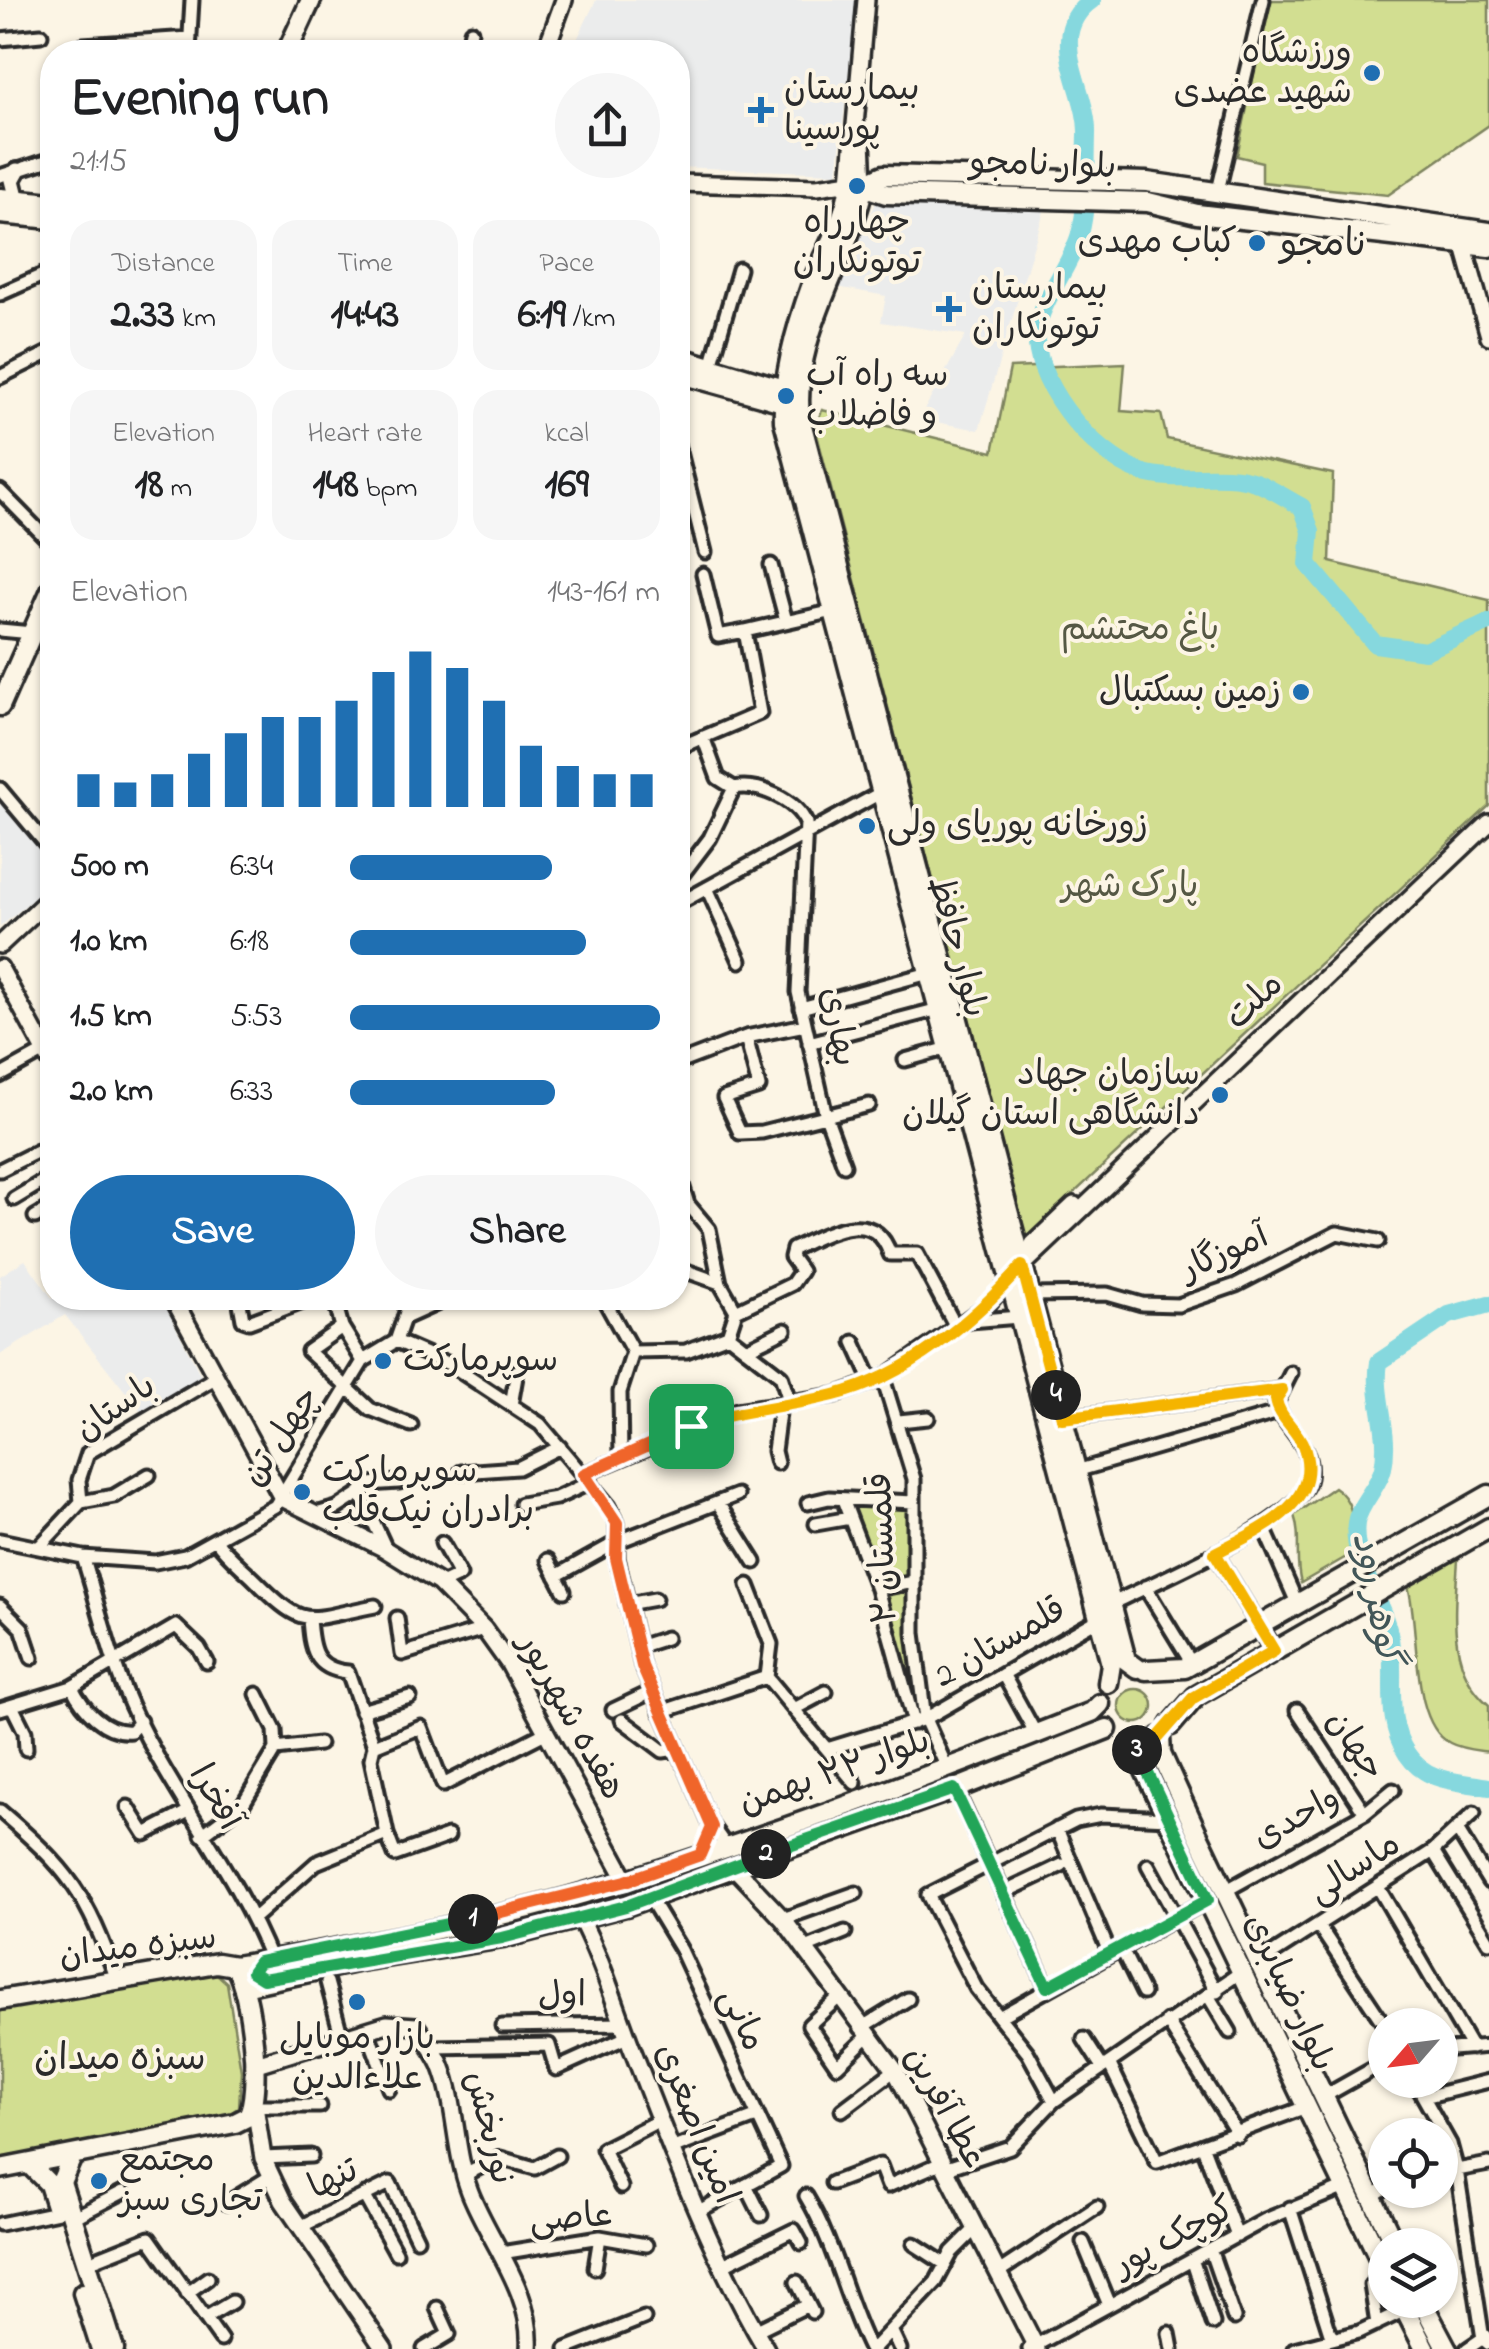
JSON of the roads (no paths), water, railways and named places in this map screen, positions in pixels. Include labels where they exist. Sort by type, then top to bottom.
[{"type":"main road","points":[[293,40],[312,0]]},
{"type":"main road","name":"بلوار نامجو","points":[[857,183],[884,175],[1111,180],[1489,232]]},
{"type":"main road","points":[[1071,198],[1073,178]]},
{"type":"main road","name":"بلوار نامجو","points":[[857,183],[886,194],[1111,199],[1257,221],[1489,247]]},
{"type":"main road","name":"بلوار حافظ","points":[[857,183],[812,283],[789,395],[834,612],[889,790],[949,1048],[962,1068]]},
{"type":"main road","points":[[8,199],[40,203]]},
{"type":"main road","points":[[0,214],[40,218]]},
{"type":"main road","points":[[690,360],[789,395]]},
{"type":"main road","points":[[690,375],[789,395]]},
{"type":"main road","name":"بلوار حافظ","points":[[789,395],[1016,1272],[1020,1317],[1105,1612],[1126,1660],[1142,1669]]},
{"type":"main road","points":[[0,706],[15,631],[40,602]]},
{"type":"main road","name":"بلوار حافظ","points":[[1016,1272],[1030,1296],[1076,1471],[1105,1612],[1111,1664],[1108,1682]]},
{"type":"main road","points":[[1489,1495],[1192,1664],[1172,1671],[1121,1672],[1108,1682],[1100,1704],[1107,1729],[1132,1744],[1165,1731],[1193,1698],[1489,1528]]},
{"type":"main road","points":[[1142,1669],[1172,1691],[1175,1709],[1165,1731]]},
{"type":"main road","name":"بلوار ۲۲ بهمن","points":[[244,1986],[264,1967],[626,1881],[948,1768],[1092,1712],[1100,1704]]},
{"type":"main road","name":"بلوار ۲۲ بهمن","points":[[235,1966],[264,1967],[427,1950],[502,1938],[580,1918],[954,1789],[1107,1729]]},
{"type":"main road","name":"بلوار ضیابری","points":[[1165,1731],[1161,1754],[1216,1896],[1250,1967],[1368,2176]]},
{"type":"main road","name":"بلوار ضیابری","points":[[1132,1744],[1216,1896]]},
{"type":"main road","points":[[948,1768],[954,1789]]},
{"type":"main road","points":[[726,1846],[732,1866]]},
{"type":"main road","points":[[424,1930],[427,1950]]},
{"type":"main road","name":"سبزه میدان","points":[[0,2000],[217,1963],[235,1966],[244,1986],[254,2106]]},
{"type":"main road","name":"بلوار ضیابری","points":[[1250,1967],[1306,2107],[1368,2235]]},
{"type":"main road","points":[[37,2171],[72,2157],[234,2124],[254,2106]]},
{"type":"main road","points":[[72,2157],[60,2182],[65,2215],[101,2349]]},
{"type":"main road","points":[[0,2169],[37,2171],[53,2167],[63,2176]]},
{"type":"main road","points":[[37,2171],[65,2215],[86,2263],[114,2349]]},
{"type":"main road","points":[[1409,2318],[1426,2349]]},
{"type":"main road","points":[[1431,2318],[1447,2349]]},
{"type":"street","points":[[159,40],[190,38],[192,0]]},
{"type":"street","points":[[549,40],[564,0]]},
{"type":"street","points":[[690,183],[857,183],[858,81],[866,0]]},
{"type":"street","points":[[1217,195],[1263,0]]},
{"type":"street","points":[[469,40],[471,31]]},
{"type":"street","points":[[0,38],[41,35]]},
{"type":"street","points":[[0,176],[40,163]]},
{"type":"street","points":[[8,199],[17,171]]},
{"type":"street","points":[[1463,243],[1489,336]]},
{"type":"street","points":[[711,366],[739,269]]},
{"type":"street","points":[[0,294],[40,276]]},
{"type":"street","points":[[0,377],[40,357]]},
{"type":"street","points":[[0,491],[40,532]]},
{"type":"street","points":[[690,492],[705,552]]},
{"type":"street","points":[[771,566],[786,622]]},
{"type":"street","points":[[703,574],[718,636],[834,612]]},
{"type":"street","points":[[690,743],[756,716],[762,709],[745,631]]},
{"type":"street","points":[[703,737],[718,778],[734,788],[743,786],[790,803],[803,816],[806,834]]},
{"type":"street","points":[[690,864],[710,838],[734,788]]},
{"type":"street","points":[[0,789],[40,837]]},
{"type":"street","points":[[690,897],[889,790]]},
{"type":"street","name":"ملت","points":[[1016,1272],[1085,1208],[1098,1189],[1489,824]]},
{"type":"street","name":"بهاری","points":[[806,834],[798,992],[826,1116],[844,1165]]},
{"type":"street","points":[[707,888],[740,960]]},
{"type":"street","points":[[2,942],[40,907]]},
{"type":"street","points":[[0,968],[40,1041]]},
{"type":"street","points":[[802,1008],[929,973]]},
{"type":"street","points":[[810,1044],[939,1009]]},
{"type":"street","points":[[690,1059],[746,1038],[805,1025]]},
{"type":"street","points":[[746,1038],[759,1087],[724,1098],[737,1132],[762,1132],[868,1106]]},
{"type":"street","points":[[904,1060],[949,1048]]},
{"type":"street","points":[[0,1076],[40,1060]]},
{"type":"street","points":[[0,1170],[40,1150]]},
{"type":"street","points":[[14,1199],[40,1183]]},
{"type":"street","points":[[690,1206],[709,1229],[720,1283],[736,1312]]},
{"type":"street","points":[[35,1217],[40,1214]]},
{"type":"street","points":[[633,1352],[686,1351],[728,1335],[736,1312],[792,1284],[801,1271],[791,1257],[794,1249],[868,1224],[877,1229],[890,1254],[917,1254],[959,1325]]},
{"type":"street","name":"آموزگار","points":[[1030,1296],[1107,1294],[1142,1304],[1178,1304],[1236,1285],[1338,1232],[1378,1241]]},
{"type":"street","points":[[690,1272],[720,1283]]},
{"type":"street","points":[[520,1504],[556,1498],[620,1458],[722,1416],[788,1404],[878,1380],[991,1302],[1016,1272]]},
{"type":"street","points":[[178,1310],[282,1498]]},
{"type":"street","points":[[242,1310],[246,1322],[280,1310]]},
{"type":"street","points":[[337,1310],[342,1327],[363,1361]]},
{"type":"street","points":[[408,1310],[396,1341],[449,1364],[540,1424],[609,1506],[619,1541],[616,1558],[653,1691],[711,1825],[726,1846]]},
{"type":"street","points":[[406,1318],[423,1310]]},
{"type":"street","points":[[610,1310],[633,1352],[620,1392],[620,1458]]},
{"type":"street","points":[[959,1325],[986,1316],[1020,1317]]},
{"type":"street","points":[[342,1327],[308,1351],[380,1416],[412,1425]]},
{"type":"street","points":[[746,1348],[785,1330]]},
{"type":"street","points":[[728,1335],[781,1376],[788,1404],[774,1451],[778,1464]]},
{"type":"street","name":"چهل تن","points":[[0,1540],[83,1556],[155,1562],[185,1556],[282,1498],[363,1361],[396,1341]]},
{"type":"street","name":"قلمستان ۲","points":[[854,1342],[899,1421],[914,1479],[914,1633],[919,1721]]},
{"type":"street","points":[[511,1405],[517,1371]]},
{"type":"street","points":[[1076,1471],[1279,1412],[1276,1399],[1291,1373]]},
{"type":"street","name":"باستان","points":[[39,1547],[82,1502],[79,1480],[88,1453],[215,1378]]},
{"type":"street","points":[[1062,1418],[1282,1390]]},
{"type":"street","name":"قلمستان 2","points":[[948,1768],[919,1721],[1145,1587],[1264,1528],[1298,1498],[1309,1478],[1302,1444],[1279,1412]]},
{"type":"street","points":[[899,1421],[928,1418]]},
{"type":"street","points":[[460,1472],[518,1468],[560,1447]]},
{"type":"street","points":[[82,1502],[114,1496],[149,1475]]},
{"type":"street","points":[[316,1514],[337,1508],[368,1484],[399,1482]]},
{"type":"street","points":[[360,1493],[387,1551]]},
{"type":"street","points":[[556,1576],[619,1541],[737,1495]]},
{"type":"street","name":"هفده شهریور","points":[[282,1498],[387,1551],[440,1584],[484,1628],[510,1664],[626,1881]]},
{"type":"street","points":[[808,1503],[829,1498],[844,1502],[914,1502]]},
{"type":"street","points":[[827,1749],[919,1721],[877,1589],[844,1502]]},
{"type":"street","points":[[718,1503],[755,1562]]},
{"type":"street","points":[[816,1524],[850,1518]]},
{"type":"street","points":[[1264,1528],[1294,1596]]},
{"type":"street","points":[[216,1540],[284,1611],[309,1618],[375,1606]]},
{"type":"street","points":[[440,1584],[460,1575],[442,1542]]},
{"type":"street","points":[[1215,1553],[1274,1651]]},
{"type":"street","name":"آفخرا","points":[[83,1556],[134,1731],[189,1811],[254,1918],[264,1967]]},
{"type":"street","points":[[548,1560],[564,1591]]},
{"type":"street","points":[[877,1589],[914,1582]]},
{"type":"street","points":[[748,1585],[771,1644],[767,1678]]},
{"type":"street","points":[[1145,1587],[1192,1664]]},
{"type":"street","points":[[627,1604],[655,1600]]},
{"type":"street","points":[[0,1606],[22,1628],[32,1658]]},
{"type":"street","points":[[309,1618],[315,1656],[326,1670],[348,1672],[374,1746],[371,1759],[394,1855],[448,1836]]},
{"type":"street","points":[[397,1618],[402,1654],[484,1628]]},
{"type":"street","points":[[26,1749],[25,1732],[6,1708],[72,1686],[176,1626],[200,1648],[207,1662]]},
{"type":"street","points":[[638,1647],[666,1638]]},
{"type":"street","points":[[1003,1674],[1036,1734]]},
{"type":"street","points":[[767,1678],[796,1708],[854,1783]]},
{"type":"street","points":[[661,1712],[767,1678]]},
{"type":"street","points":[[72,1686],[79,1711],[115,1729],[134,1731]]},
{"type":"street","points":[[613,1710],[653,1691]]},
{"type":"street","points":[[796,1708],[826,1692]]},
{"type":"street","points":[[202,1835],[243,1804],[276,1749],[275,1730],[257,1694]]},
{"type":"street","points":[[361,1710],[410,1698]]},
{"type":"street","name":"جهان","points":[[1296,1710],[1365,1813]]},
{"type":"street","points":[[622,1720],[663,1750],[676,1749]]},
{"type":"street","points":[[374,1746],[421,1727],[443,1785],[545,1733]]},
{"type":"street","points":[[276,1749],[320,1744]]},
{"type":"street","points":[[954,1789],[1047,1987]]},
{"type":"street","name":"واحدی","points":[[999,2018],[1047,1987],[1365,1813],[1393,1790]]},
{"type":"street","points":[[128,1808],[145,1834],[189,1811]]},
{"type":"street","points":[[0,1811],[56,1859],[92,1910],[117,1980]]},
{"type":"street","name":"ماسالی","points":[[832,2183],[880,2165],[888,2186],[1010,2147],[1054,2102],[1105,2065],[1433,1851],[1474,1813]]},
{"type":"street","points":[[1054,2102],[1028,2053],[976,1988],[928,1895],[1057,1829],[1101,1815],[1170,1818]]},
{"type":"street","points":[[700,1855],[709,1841],[711,1825]]},
{"type":"street","points":[[1057,1829],[1115,1951],[1143,1993]]},
{"type":"street","points":[[1458,1830],[1489,1882]]},
{"type":"street","points":[[254,1918],[316,1863],[387,1834]]},
{"type":"street","points":[[1433,1851],[1489,1942]]},
{"type":"street","points":[[765,1854],[759,1870],[769,1906]]},
{"type":"street","points":[[1003,1893],[1062,1865]]},
{"type":"street","points":[[1148,1865],[1230,2032]]},
{"type":"street","name":"عطا آفرین","points":[[732,1866],[783,1919],[895,2070],[1034,2348]]},
{"type":"street","points":[[1378,1887],[1472,2048]]},
{"type":"street","points":[[783,1919],[856,1893]]},
{"type":"street","name":"مانی","points":[[649,1897],[681,1950],[781,2166],[746,2184]]},
{"type":"street","name":"امین اصغری","points":[[580,1918],[605,1965],[625,2030],[697,2212],[766,2349]]},
{"type":"street","points":[[1318,1925],[1373,2008]]},
{"type":"street","points":[[803,1949],[846,1932]]},
{"type":"street","points":[[328,1982],[342,2038]]},
{"type":"street","points":[[838,1998],[809,2024],[838,2066],[864,2032],[908,1999]]},
{"type":"street","points":[[1168,2021],[1238,2135]]},
{"type":"street","name":"نوربخش","points":[[253,2065],[387,2024],[416,2026],[441,2064],[464,2175],[516,2284],[530,2333],[529,2349]]},
{"type":"street","name":"اول","points":[[502,2026],[625,2030]]},
{"type":"street","points":[[367,2030],[389,2089]]},
{"type":"street","points":[[431,2047],[549,2045],[556,2070],[625,2030]]},
{"type":"street","points":[[1084,2040],[1105,2065],[1158,2162],[1306,2107]]},
{"type":"street","points":[[1458,2049],[1489,2046]]},
{"type":"street","points":[[842,2110],[895,2070]]},
{"type":"street","points":[[1323,2097],[1368,2072]]},
{"type":"street","points":[[1458,2089],[1489,2081]]},
{"type":"street","points":[[320,2106],[254,2106],[263,2158],[300,2227],[384,2349]]},
{"type":"street","points":[[671,2149],[756,2117]]},
{"type":"street","points":[[622,2187],[603,2148],[660,2120]]},
{"type":"street","points":[[1203,2147],[1235,2230]]},
{"type":"street","points":[[263,2158],[311,2156]]},
{"type":"street","points":[[464,2175],[500,2158],[535,2168],[558,2156]]},
{"type":"street","points":[[1458,2170],[1489,2164]]},
{"type":"street","points":[[227,2203],[271,2176]]},
{"type":"street","points":[[1458,2176],[1487,2339],[1467,2349]]},
{"type":"street","name":"تنها","points":[[300,2227],[390,2183],[418,2239]]},
{"type":"street","points":[[697,2212],[746,2184],[761,2215]]},
{"type":"street","name":"کوچک پور","points":[[1034,2348],[1211,2252],[1235,2230],[1345,2187]]},
{"type":"street","points":[[0,2224],[65,2215],[123,2192]]},
{"type":"street","points":[[364,2195],[396,2253]]},
{"type":"street","points":[[806,2196],[821,2220],[847,2302],[872,2349],[936,2282],[945,2264],[974,2229]]},
{"type":"street","points":[[998,2273],[1097,2207]]},
{"type":"street","points":[[1290,2208],[1332,2339]]},
{"type":"street","points":[[723,2265],[794,2230],[801,2243]]},
{"type":"street","points":[[595,2268],[600,2237]]},
{"type":"street","name":"عاصی","points":[[500,2253],[600,2237],[646,2245]]},
{"type":"street","points":[[86,2263],[150,2238],[221,2340]]},
{"type":"street","points":[[1084,2242],[1109,2305]]},
{"type":"street","points":[[914,2244],[945,2264]]},
{"type":"street","points":[[1211,2252],[1234,2318]]},
{"type":"street","points":[[1193,2262],[1213,2323]]},
{"type":"street","points":[[188,2292],[208,2278]]},
{"type":"street","points":[[756,2331],[810,2308],[797,2282]]},
{"type":"street","points":[[206,2318],[232,2302]]},
{"type":"street","points":[[424,2349],[449,2334],[437,2308]]},
{"type":"street","points":[[566,2349],[644,2318]]},
{"type":"street","points":[[1376,2318],[1377,2324]]},
{"type":"street","points":[[1294,2349],[1377,2324],[1385,2318]]},
{"type":"street","points":[[892,2332],[900,2349]]},
{"type":"street","points":[[1169,2333],[1172,2349]]},
{"type":"waterway","name":"گوهر رود","points":[[1092,0],[1078,14],[1070,30],[1069,46],[1086,118],[1083,223],[1038,324],[1042,368],[1067,412],[1103,450],[1141,472],[1169,477],[1242,479],[1261,484],[1302,507],[1311,531],[1308,564],[1375,644],[1425,651],[1489,622]]},
{"type":"waterway","name":"گوهر رود","points":[[1489,1304],[1449,1315],[1379,1362],[1385,1454],[1381,1475],[1356,1523],[1362,1565],[1389,1633],[1393,1710],[1399,1740],[1423,1771],[1454,1782],[1489,1787]]},
{"type":"place","name":"ورزشگاه شهید عضدی","points":[[1372,73]]},
{"type":"place","name":"بیمارستان پورسینا","points":[[761,110]]},
{"type":"place","name":"چهارراه توتونکاران","points":[[857,186]]},
{"type":"place","name":"کباب مهدی","points":[[1257,243]]},
{"type":"place","name":"بیمارستان توتونکاران","points":[[949,309]]},
{"type":"place","name":"سه راه آب و فاضلاب","points":[[786,396]]},
{"type":"place","name":"زمین بسکتبال","points":[[1301,692]]},
{"type":"place","name":"زورخانه پوریای ولی","points":[[867,826]]},
{"type":"place","name":"سازمان جهاد دانشگاهی استان گیلان","points":[[1220,1095]]},
{"type":"place","name":"سوپرمارکت","points":[[383,1361]]},
{"type":"place","name":"سوپرمارکت برادران نیک‌قلب","points":[[302,1492]]},
{"type":"place","name":"بازار موبایل علاءالدین","points":[[357,2002]]},
{"type":"place","name":"مجتمع تجاری سبز","points":[[99,2181]]},
{"type":"district","name":"نامجو","points":[[1323,246]]},
{"type":"district","name":"سبزه میدان","points":[[120,2060]]},
{"type":"park label","name":"باغ محتشم","points":[[1140,630]]},
{"type":"park label","name":"پارک شهر","points":[[1130,887]]}]
